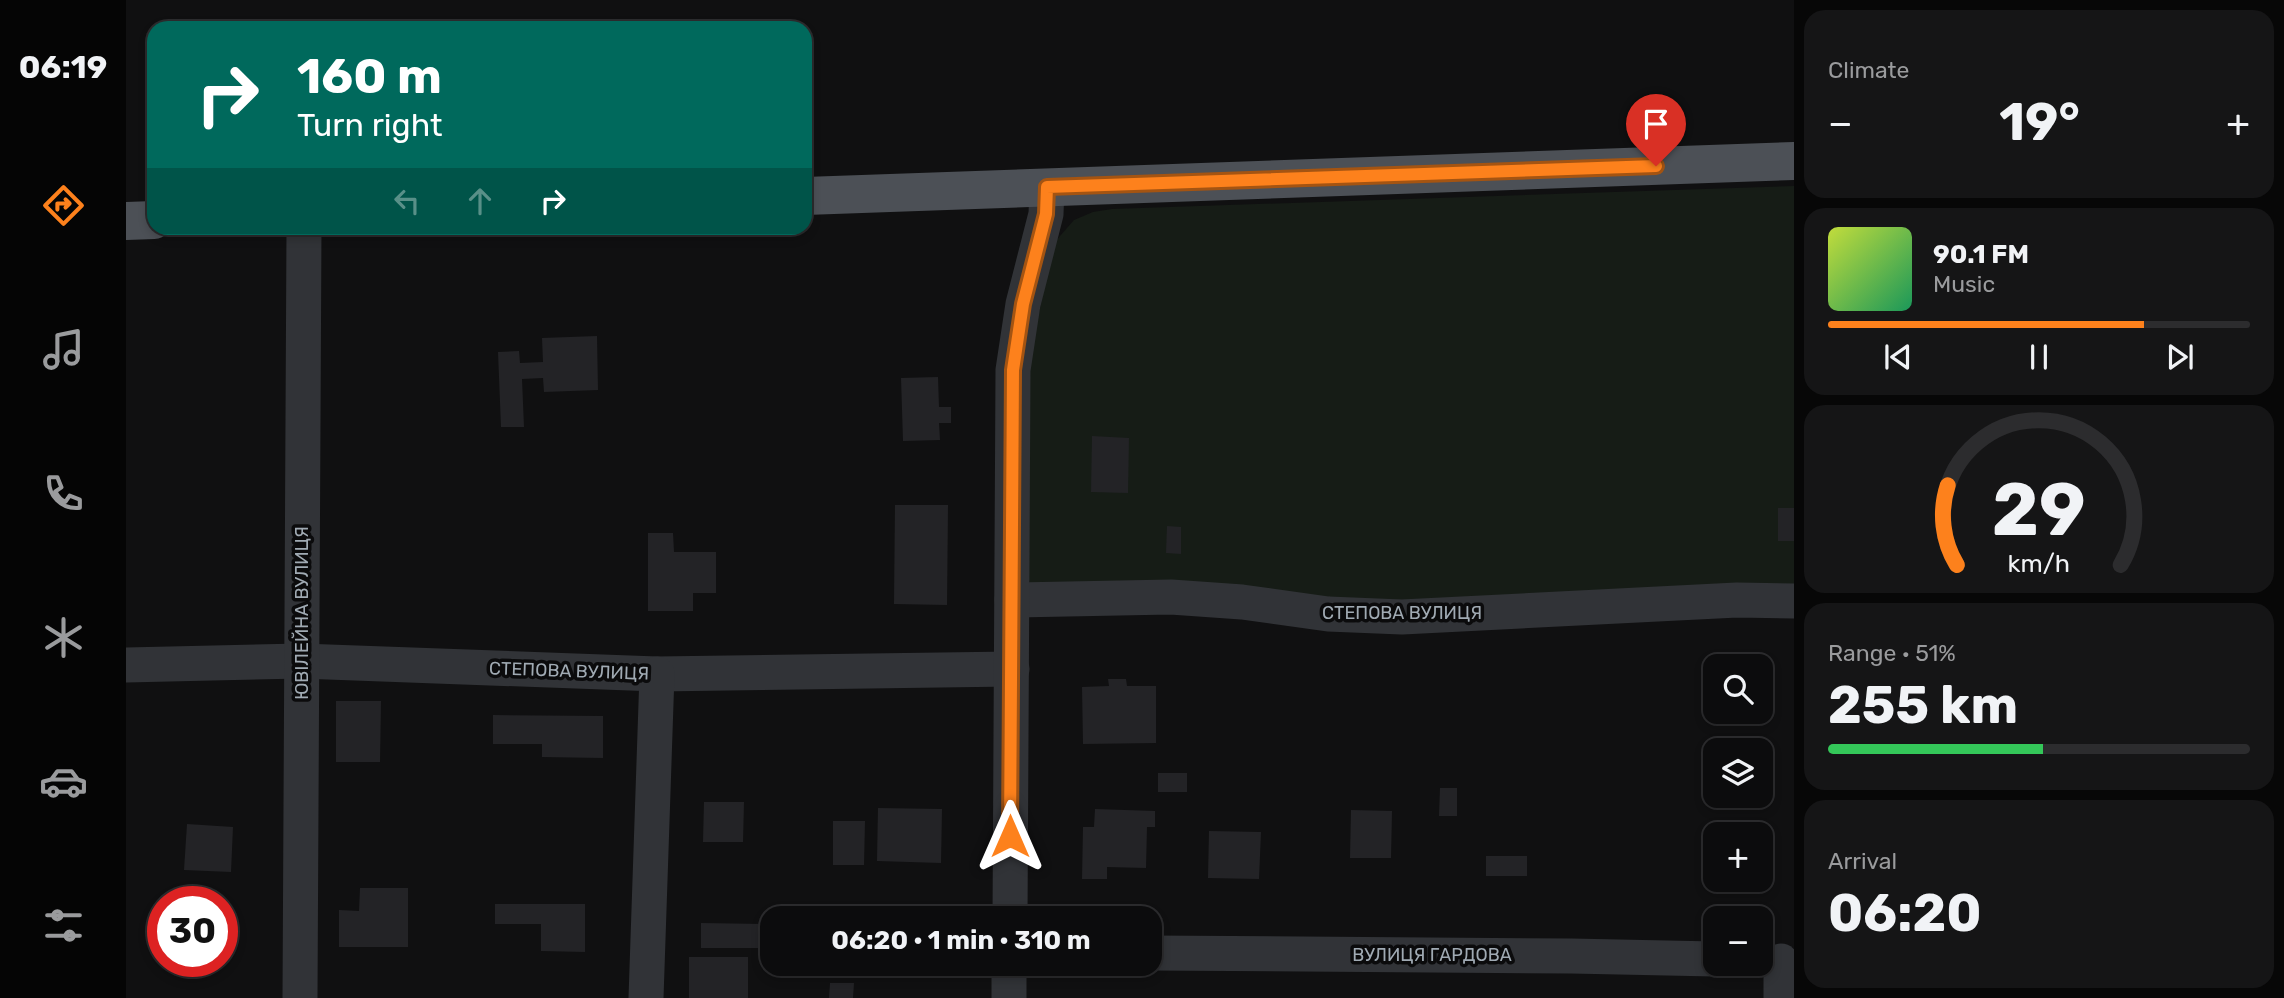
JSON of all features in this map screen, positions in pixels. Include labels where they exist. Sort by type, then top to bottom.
[{"type":"main road","points":[[812,196],[1794,161]]},
{"type":"main road","points":[[126,221],[147,220]]},
{"type":"street","points":[[1010,906],[1013,370],[1023,304],[1046,214],[1047,187]]},
{"type":"street","name":"ЮВІЛЕЙНА ВУЛИЦЯ","points":[[300,998],[304,235]]},
{"type":"street","name":"СТЕПОВА ВУЛИЦЯ","points":[[1012,600],[1171,597],[1242,602],[1328,614],[1402,617],[1737,600],[1794,601]]},
{"type":"street","name":"СТЕПОВА ВУЛИЦЯ","points":[[126,666],[301,661],[657,674],[1012,669]]},
{"type":"street","points":[[646,998],[657,674]]},
{"type":"street","name":"ВУЛИЦЯ ГАРДОВА","points":[[1162,953],[1703,959]]},
{"type":"street","points":[[1778,961],[1781,998]]},
{"type":"street","points":[[1009,976],[1009,998]]},
{"type":"shaded area","points":[[1794,186],[1794,591],[1407,608],[1030,583],[1027,368],[1054,243],[1074,220],[1093,212],[1112,209]]},
{"type":"building","points":[[597,336],[598,390],[544,392],[543,378],[522,379],[524,427],[501,427],[498,352],[519,351],[520,363],[543,362],[542,338]]},
{"type":"building","points":[[938,377],[939,407],[951,407],[951,423],[939,423],[940,440],[903,441],[901,378]]},
{"type":"building","points":[[1092,436],[1129,438],[1128,493],[1091,492]]},
{"type":"building","points":[[895,505],[948,505],[947,605],[894,604]]},
{"type":"building","points":[[1778,508],[1794,508],[1794,541],[1778,541]]},
{"type":"building","points":[[1167,526],[1181,527],[1181,554],[1166,553]]},
{"type":"building","points":[[648,533],[673,533],[674,552],[716,552],[716,593],[693,593],[693,611],[648,611]]},
{"type":"building","points":[[1108,679],[1126,679],[1127,686],[1156,686],[1156,743],[1083,744],[1082,687],[1109,686]]},
{"type":"building","points":[[336,701],[381,701],[380,762],[336,762]]},
{"type":"building","points":[[493,715],[603,716],[603,758],[542,757],[542,744],[493,744]]},
{"type":"building","points":[[1158,773],[1187,773],[1187,792],[1158,792]]},
{"type":"building","points":[[1440,788],[1457,788],[1457,816],[1439,816]]},
{"type":"building","points":[[704,802],[744,802],[743,842],[703,842]]},
{"type":"building","points":[[878,808],[942,809],[941,863],[877,861]]},
{"type":"building","points":[[1095,809],[1155,811],[1155,827],[1147,827],[1146,868],[1107,867],[1107,879],[1082,879],[1083,827],[1094,827]]},
{"type":"building","points":[[1351,810],[1392,811],[1391,858],[1350,858]]},
{"type":"building","points":[[833,821],[865,821],[864,865],[833,865]]},
{"type":"building","points":[[187,824],[233,827],[231,872],[184,870]]},
{"type":"building","points":[[1209,831],[1261,832],[1259,879],[1208,878]]},
{"type":"building","points":[[1486,856],[1527,856],[1527,876],[1486,876]]},
{"type":"building","points":[[360,888],[408,888],[408,947],[339,947],[339,910],[359,911]]},
{"type":"building","points":[[495,904],[585,904],[585,952],[541,951],[541,924],[495,924]]},
{"type":"building","points":[[701,923],[760,924],[760,948],[701,948]]},
{"type":"building","points":[[689,957],[748,957],[748,998],[689,998]]},
{"type":"building","points":[[830,983],[854,983],[853,998],[829,998]]},
{"type":"route","points":[[1010,836],[1013,370],[1023,304],[1046,214],[1047,187],[1656,166]]}]
